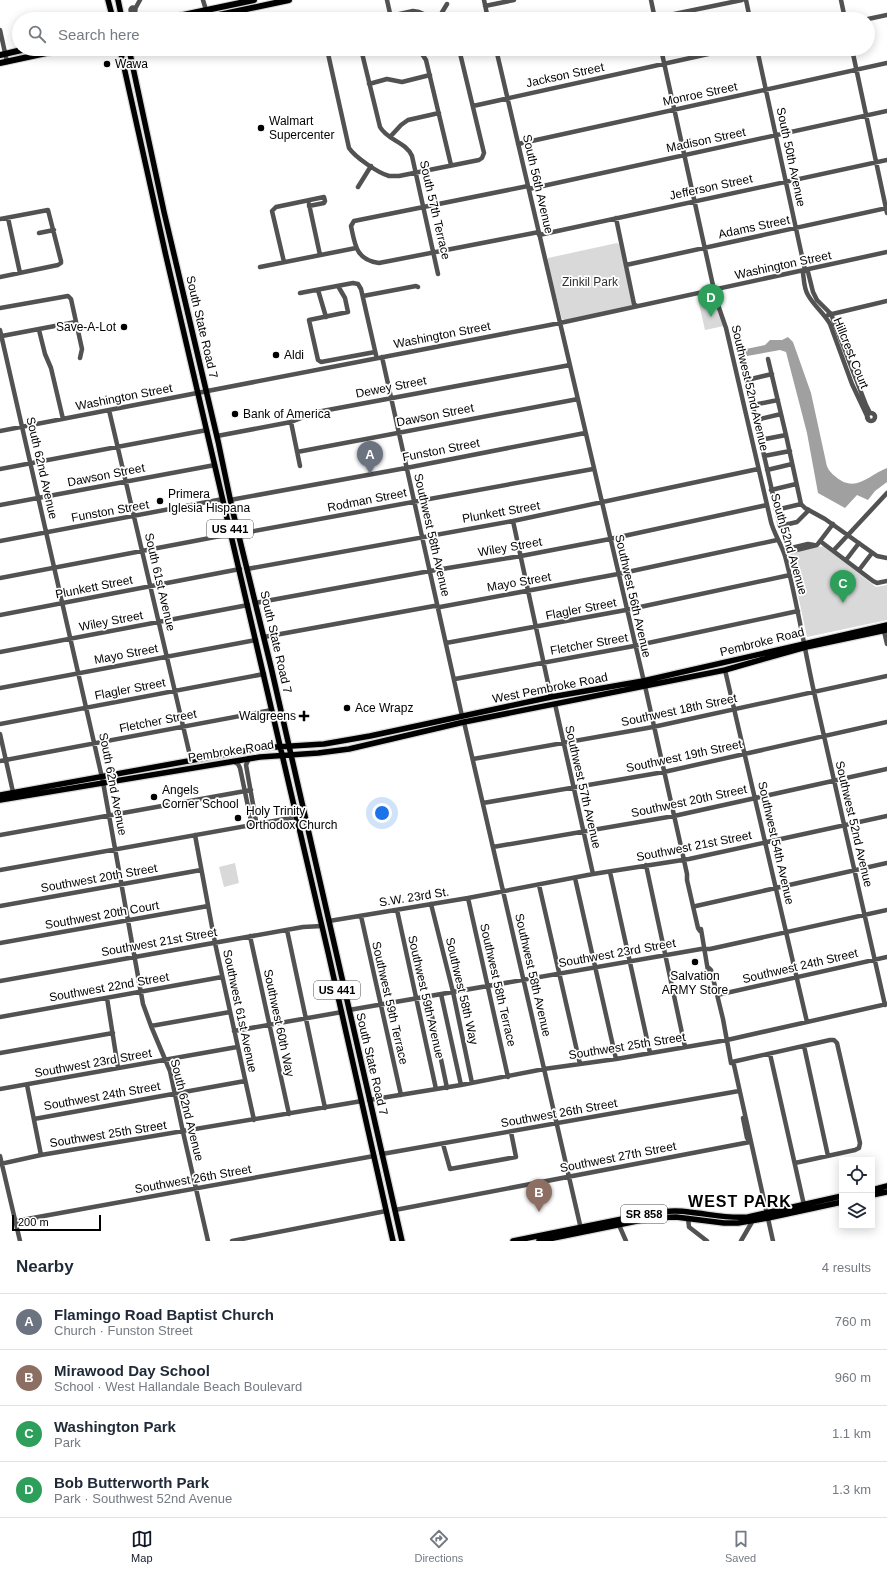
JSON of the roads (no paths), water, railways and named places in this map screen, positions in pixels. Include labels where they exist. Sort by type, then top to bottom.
[{"type":"highway","points":[[197,12],[254,0]]},
{"type":"highway","points":[[233,12],[289,0]]},
{"type":"highway","points":[[217,12],[236,7],[237,3]]},
{"type":"highway","points":[[0,63],[34,56]]},
{"type":"main road","points":[[108,0],[111,12]]},
{"type":"main road","points":[[118,0],[121,12]]},
{"type":"main road","name":"South State Road 7","points":[[122,56],[360,1090],[393,1241]]},
{"type":"main road","name":"South State Road 7","points":[[131,56],[185,302],[217,436],[230,500],[264,637],[402,1241]]},
{"type":"main road","points":[[175,290],[185,302]]},
{"type":"main road","points":[[176,296],[185,302]]},
{"type":"main road","points":[[220,488],[230,500]]},
{"type":"main road","points":[[223,499],[232,508]]},
{"type":"main road","points":[[246,595],[249,601],[255,603]]},
{"type":"main road","points":[[248,605],[254,607],[258,612]]},
{"type":"main road","name":"Pembroke Road","points":[[644,684],[725,670],[805,645],[854,637],[884,629],[887,625]]},
{"type":"main road","name":"Pembroke Road","points":[[644,684],[748,657],[884,629]]},
{"type":"main road","points":[[725,670],[728,665],[744,661],[748,657]]},
{"type":"main road","points":[[694,676],[698,673],[713,669],[714,665]]},
{"type":"main road","name":"West Pembroke Road","points":[[463,719],[494,710],[551,697],[644,684]]},
{"type":"main road","name":"West Pembroke Road","points":[[463,719],[555,704],[644,684]]},
{"type":"main road","points":[[555,704],[561,698],[581,693]]},
{"type":"main road","points":[[521,710],[530,705],[546,702],[551,697]]},
{"type":"main road","name":"Pembroke Road","points":[[0,799],[191,760],[260,748],[324,744],[463,719]]},
{"type":"main road","name":"Pembroke Road","points":[[0,795],[103,779],[150,775],[249,758],[318,753],[349,749],[430,730],[463,719]]},
{"type":"main road","points":[[150,775],[155,772],[185,767],[191,760]]},
{"type":"main road","points":[[0,799],[7,797],[13,792]]},
{"type":"main road","points":[[308,865],[319,878]]},
{"type":"main road","points":[[319,912],[324,919],[328,921]]},
{"type":"main road","points":[[322,926],[332,934]]},
{"type":"main road","points":[[360,1090],[364,1097],[369,1100]]},
{"type":"main road","points":[[362,1101],[366,1103],[371,1110]]},
{"type":"main road","points":[[875,1189],[887,1186]]},
{"type":"main road","points":[[875,1194],[887,1192]]},
{"type":"main road","name":"SR 858","points":[[539,1238],[560,1239],[581,1230],[666,1217],[688,1218],[724,1223],[752,1222],[804,1205],[839,1197]]},
{"type":"main road","name":"SR 858","points":[[512,1241],[539,1238],[581,1230],[652,1213],[670,1211],[737,1218],[767,1216],[839,1203]]},
{"type":"main road","points":[[633,1222],[644,1217],[667,1214],[670,1211]]},
{"type":"main road","points":[[688,1218],[699,1214]]},
{"type":"main road","points":[[524,1241],[539,1238]]},
{"type":"street","points":[[136,0],[134,8],[140,0]]},
{"type":"street","points":[[203,0],[206,10]]},
{"type":"street","points":[[387,0],[390,12]]},
{"type":"street","points":[[484,0],[486,12]]},
{"type":"street","points":[[485,6],[514,0]]},
{"type":"street","points":[[651,0],[652,12]]},
{"type":"street","points":[[686,12],[742,0]]},
{"type":"street","points":[[746,0],[749,12]]},
{"type":"street","points":[[841,0],[844,12]]},
{"type":"street","points":[[442,12],[447,4]]},
{"type":"street","points":[[875,18],[887,15]]},
{"type":"street","points":[[0,30],[3,54],[7,62]]},
{"type":"street","points":[[329,56],[349,148],[352,154],[388,176],[417,173],[479,160],[482,158],[484,154],[461,56]]},
{"type":"street","name":"South 57th Terrace","points":[[363,56],[380,126],[383,132],[410,150],[417,173],[438,274]]},
{"type":"street","points":[[423,56],[430,75],[451,166]]},
{"type":"street","name":"South 56th Avenue","points":[[497,56],[560,323]]},
{"type":"street","points":[[662,56],[706,248],[714,290]]},
{"type":"street","name":"Jackson Street","points":[[473,106],[700,56]]},
{"type":"street","name":"South 50th Avenue","points":[[759,56],[805,270]]},
{"type":"street","points":[[853,56],[887,210]]},
{"type":"street","name":"Monroe Street","points":[[518,144],[887,63]]},
{"type":"street","points":[[369,84],[387,79],[402,82],[430,75]]},
{"type":"street","name":"Madison Street","points":[[356,248],[351,226],[354,221],[685,155],[887,111]]},
{"type":"street","points":[[390,137],[408,120],[439,113]]},
{"type":"street","name":"Jefferson Street","points":[[356,248],[360,255],[366,260],[379,263],[616,218],[887,160]]},
{"type":"street","points":[[358,188],[371,166]]},
{"type":"street","points":[[284,262],[272,211],[276,207],[324,197],[326,201],[324,203],[309,206]]},
{"type":"street","points":[[308,200],[320,255]]},
{"type":"street","points":[[0,219],[48,210],[61,263],[0,277]]},
{"type":"street","name":"Adams Street","points":[[626,265],[887,210]]},
{"type":"street","points":[[8,218],[20,273]]},
{"type":"street","points":[[616,218],[634,304],[637,306]]},
{"type":"street","points":[[39,233],[54,230]]},
{"type":"street","points":[[260,267],[356,248]]},
{"type":"street","name":"Washington Street","points":[[0,431],[560,323],[887,252]]},
{"type":"street","name":"Hillcrest Court","points":[[805,270],[808,272],[812,292],[817,300],[831,314],[869,416],[852,384],[830,324],[807,294],[803,273],[805,270]]},
{"type":"street","points":[[300,293],[353,283],[358,284],[363,296],[376,358]]},
{"type":"street","points":[[338,286],[346,298],[348,312],[309,320],[317,357],[321,362],[375,352]]},
{"type":"street","points":[[363,296],[416,286],[418,287]]},
{"type":"street","points":[[318,290],[326,317]]},
{"type":"street","name":"Southwest 52nd Avenue","points":[[714,290],[726,328],[758,469]]},
{"type":"street","points":[[0,308],[68,296],[71,299],[82,349],[80,358]]},
{"type":"street","points":[[825,316],[887,301]]},
{"type":"street","points":[[2,336],[76,322]]},
{"type":"street","name":"Southwest 56th Avenue","points":[[560,323],[644,684],[698,928],[705,950],[709,968],[708,971],[720,1020],[723,1023]]},
{"type":"street","name":"South 62nd Avenue","points":[[0,330],[103,779],[141,992],[151,1026],[166,1060],[176,1093],[183,1132],[208,1241]]},
{"type":"street","points":[[39,330],[45,354],[51,368],[63,419]]},
{"type":"street","name":"Southwest 58th Avenue","points":[[382,357],[463,719],[494,847],[581,1230]]},
{"type":"street","points":[[768,359],[790,450],[800,504],[833,524],[879,558],[887,558]]},
{"type":"street","name":"Dewey Street","points":[[217,436],[291,422],[316,412],[570,365]]},
{"type":"street","points":[[772,374],[747,380],[780,526],[797,522],[809,510]]},
{"type":"street","name":"Dawson Street","points":[[297,452],[578,399]]},
{"type":"street","points":[[753,405],[778,400]]},
{"type":"street","name":"South 61st Avenue","points":[[109,410],[119,447],[191,760]]},
{"type":"street","points":[[756,420],[781,414]]},
{"type":"street","points":[[291,422],[300,466]]},
{"type":"street","points":[[0,469],[207,430]]},
{"type":"street","name":"Funston Street","points":[[230,500],[406,468],[585,432]]},
{"type":"street","points":[[760,440],[786,434]]},
{"type":"street","points":[[764,456],[790,450]]},
{"type":"street","points":[[767,470],[792,464]]},
{"type":"street","name":"Dawson Street","points":[[0,505],[215,465]]},
{"type":"street","name":"Rodman Street","points":[[238,534],[593,469]]},
{"type":"street","name":"Plunkett Street","points":[[247,568],[513,521],[758,469]]},
{"type":"street","name":"South 52nd Avenue","points":[[758,469],[772,528],[783,551],[790,575],[805,645]]},
{"type":"street","points":[[771,490],[796,484]]},
{"type":"street","points":[[834,550],[887,492]]},
{"type":"street","name":"Funston Street","points":[[0,540],[223,499]]},
{"type":"street","name":"Wiley Street","points":[[255,603],[610,539],[767,504]]},
{"type":"street","points":[[776,510],[800,504]]},
{"type":"street","points":[[513,521],[551,697]]},
{"type":"street","points":[[819,543],[833,524]]},
{"type":"street","points":[[0,578],[231,534]]},
{"type":"street","name":"Mayo Street","points":[[264,637],[434,606],[528,591],[618,574],[778,540]]},
{"type":"street","points":[[783,551],[808,544],[819,543],[834,550],[874,582],[887,581]]},
{"type":"street","points":[[846,560],[859,543]]},
{"type":"street","points":[[859,570],[872,553]]},
{"type":"street","name":"Plunkett Street","points":[[0,615],[240,570]]},
{"type":"street","name":"Flagler Street","points":[[446,643],[626,610],[790,575]]},
{"type":"street","name":"Wiley Street","points":[[0,652],[248,605]]},
{"type":"street","name":"Fletcher Street","points":[[454,679],[634,646],[798,611]]},
{"type":"street","points":[[884,629],[887,644]]},
{"type":"street","name":"Mayo Street","points":[[0,688],[256,640]]},
{"type":"street","name":"Southwest 52nd Avenue","points":[[805,645],[834,781],[886,1005]]},
{"type":"street","name":"Southwest 54th Avenue","points":[[725,670],[807,1022]]},
{"type":"street","name":"Flagler Street","points":[[0,724],[264,674]]},
{"type":"street","name":"Southwest 18th Street","points":[[473,759],[653,726],[887,676]]},
{"type":"street","name":"Southwest 57th Avenue","points":[[555,704],[593,874]]},
{"type":"street","name":"Fletcher Street","points":[[0,760],[272,710]]},
{"type":"street","name":"Southwest 19th Street","points":[[483,803],[664,772],[887,722]]},
{"type":"street","points":[[0,734],[13,792]]},
{"type":"street","points":[[249,758],[246,765],[256,821],[254,825]]},
{"type":"street","points":[[233,761],[238,764],[240,768],[250,821],[254,825]]},
{"type":"street","name":"Southwest 20th Street","points":[[494,847],[674,816],[887,769]]},
{"type":"street","points":[[0,835],[251,790]]},
{"type":"street","name":"Southwest 21st Street","points":[[503,890],[539,885],[646,865],[684,860],[887,816]]},
{"type":"street","points":[[0,870],[296,817]]},
{"type":"street","name":"Southwest 61st Avenue","points":[[195,836],[222,977],[254,1120]]},
{"type":"street","points":[[696,906],[887,863]]},
{"type":"street","points":[[646,865],[685,1047]]},
{"type":"street","name":"Southwest 20th Street","points":[[0,906],[201,870]]},
{"type":"street","points":[[610,872],[650,1053]]},
{"type":"street","name":"Southwest 56th Avenue","points":[[687,874],[690,879],[701,928],[700,931]]},
{"type":"street","points":[[575,878],[616,1059]]},
{"type":"street","points":[[539,885],[580,1064]]},
{"type":"street","name":"S.W. 23rd St.","points":[[328,921],[468,898],[503,890]]},
{"type":"street","name":"Southwest 58th Terrace","points":[[468,898],[508,1077]]},
{"type":"street","name":"Southwest 58th Way","points":[[431,904],[472,1083]]},
{"type":"street","name":"Southwest 20th Court","points":[[0,943],[208,906]]},
{"type":"street","name":"Southwest 59th Avenue","points":[[397,910],[436,1089]]},
{"type":"street","name":"Southwest 23rd Street","points":[[349,1010],[700,949],[705,950],[887,910]]},
{"type":"street","name":"Southwest 59th Terrace","points":[[360,916],[401,1095]]},
{"type":"street","name":"Southwest 21st Street","points":[[0,981],[250,936],[322,926]]},
{"type":"street","points":[[287,930],[325,1108]]},
{"type":"street","name":"Southwest 60th Way","points":[[250,936],[290,1114]]},
{"type":"street","name":"Southwest 24th Street","points":[[717,995],[887,957]]},
{"type":"street","name":"Southwest 56th Avenue","points":[[709,968],[711,970],[732,1062],[734,1065],[738,1091],[773,1241]]},
{"type":"street","name":"Southwest 22nd Street","points":[[0,1017],[222,977]]},
{"type":"street","points":[[441,994],[461,1085]]},
{"type":"street","points":[[428,997],[447,1088]]},
{"type":"street","points":[[107,998],[118,1068]]},
{"type":"street","name":"Southwest 25th Street","points":[[369,1100],[447,1088],[544,1069],[616,1059],[727,1040],[886,1005]]},
{"type":"street","points":[[151,1026],[230,1012]]},
{"type":"street","points":[[234,1032],[342,1012]]},
{"type":"street","points":[[0,1053],[113,1033]]},
{"type":"street","points":[[732,1062],[834,1040],[838,1045],[860,1143],[859,1148],[795,1164]]},
{"type":"street","points":[[804,1046],[828,1156]]},
{"type":"street","name":"Southwest 23rd Street","points":[[0,1089],[237,1047]]},
{"type":"street","points":[[770,1054],[804,1205]]},
{"type":"street","name":"Southwest 24th Street","points":[[34,1119],[245,1081]]},
{"type":"street","points":[[27,1085],[41,1155]]},
{"type":"street","name":"Southwest 26th Street","points":[[382,1154],[738,1091]]},
{"type":"street","name":"Southwest 25th Street","points":[[1,1164],[41,1155],[362,1101]]},
{"type":"street","points":[[444,1144],[450,1169],[516,1157],[510,1132]]},
{"type":"street","name":"Southwest 27th Street","points":[[395,1210],[750,1142]]},
{"type":"street","points":[[0,1156],[20,1241]]},
{"type":"street","name":"Southwest 26th Street","points":[[16,1221],[374,1156]]},
{"type":"street","points":[[232,1241],[386,1211]]},
{"type":"street","points":[[688,1218],[689,1227],[706,1241]]},
{"type":"street","points":[[740,1241],[752,1222]]},
{"type":"street","points":[[619,1225],[626,1241]]},
{"type":"place","name":"Wawa","points":[[107,64]]},
{"type":"place","name":"Walmart Supercenter","points":[[261,128]]},
{"type":"place","name":"Bob Butterworth Park","points":[[711,317]]},
{"type":"place","name":"Save-A-Lot","points":[[124,327]]},
{"type":"place","name":"Aldi","points":[[276,355]]},
{"type":"place","name":"Bank of America","points":[[235,414]]},
{"type":"place","name":"Flamingo Road Baptist Church","points":[[370,474]]},
{"type":"place","name":"Primera Iglesia Hispana","points":[[160,501]]},
{"type":"place","name":"Washington Park","points":[[843,603]]},
{"type":"place","name":"Ace Wrapz","points":[[347,708]]},
{"type":"place","name":"Walgreens","points":[[304,716]]},
{"type":"place","name":"Angels Corner School","points":[[154,797]]},
{"type":"place","name":"Holy Trinity Orthodox Church","points":[[238,818]]},
{"type":"place","name":"Salvation ARMY Store","points":[[695,962]]},
{"type":"place","name":"Mirawood Day School","points":[[539,1212]]},
{"type":"district","name":"WEST PARK","points":[[740,1201]]},
{"type":"park label","name":"Zinkil Park","points":[[590,282]]}]
